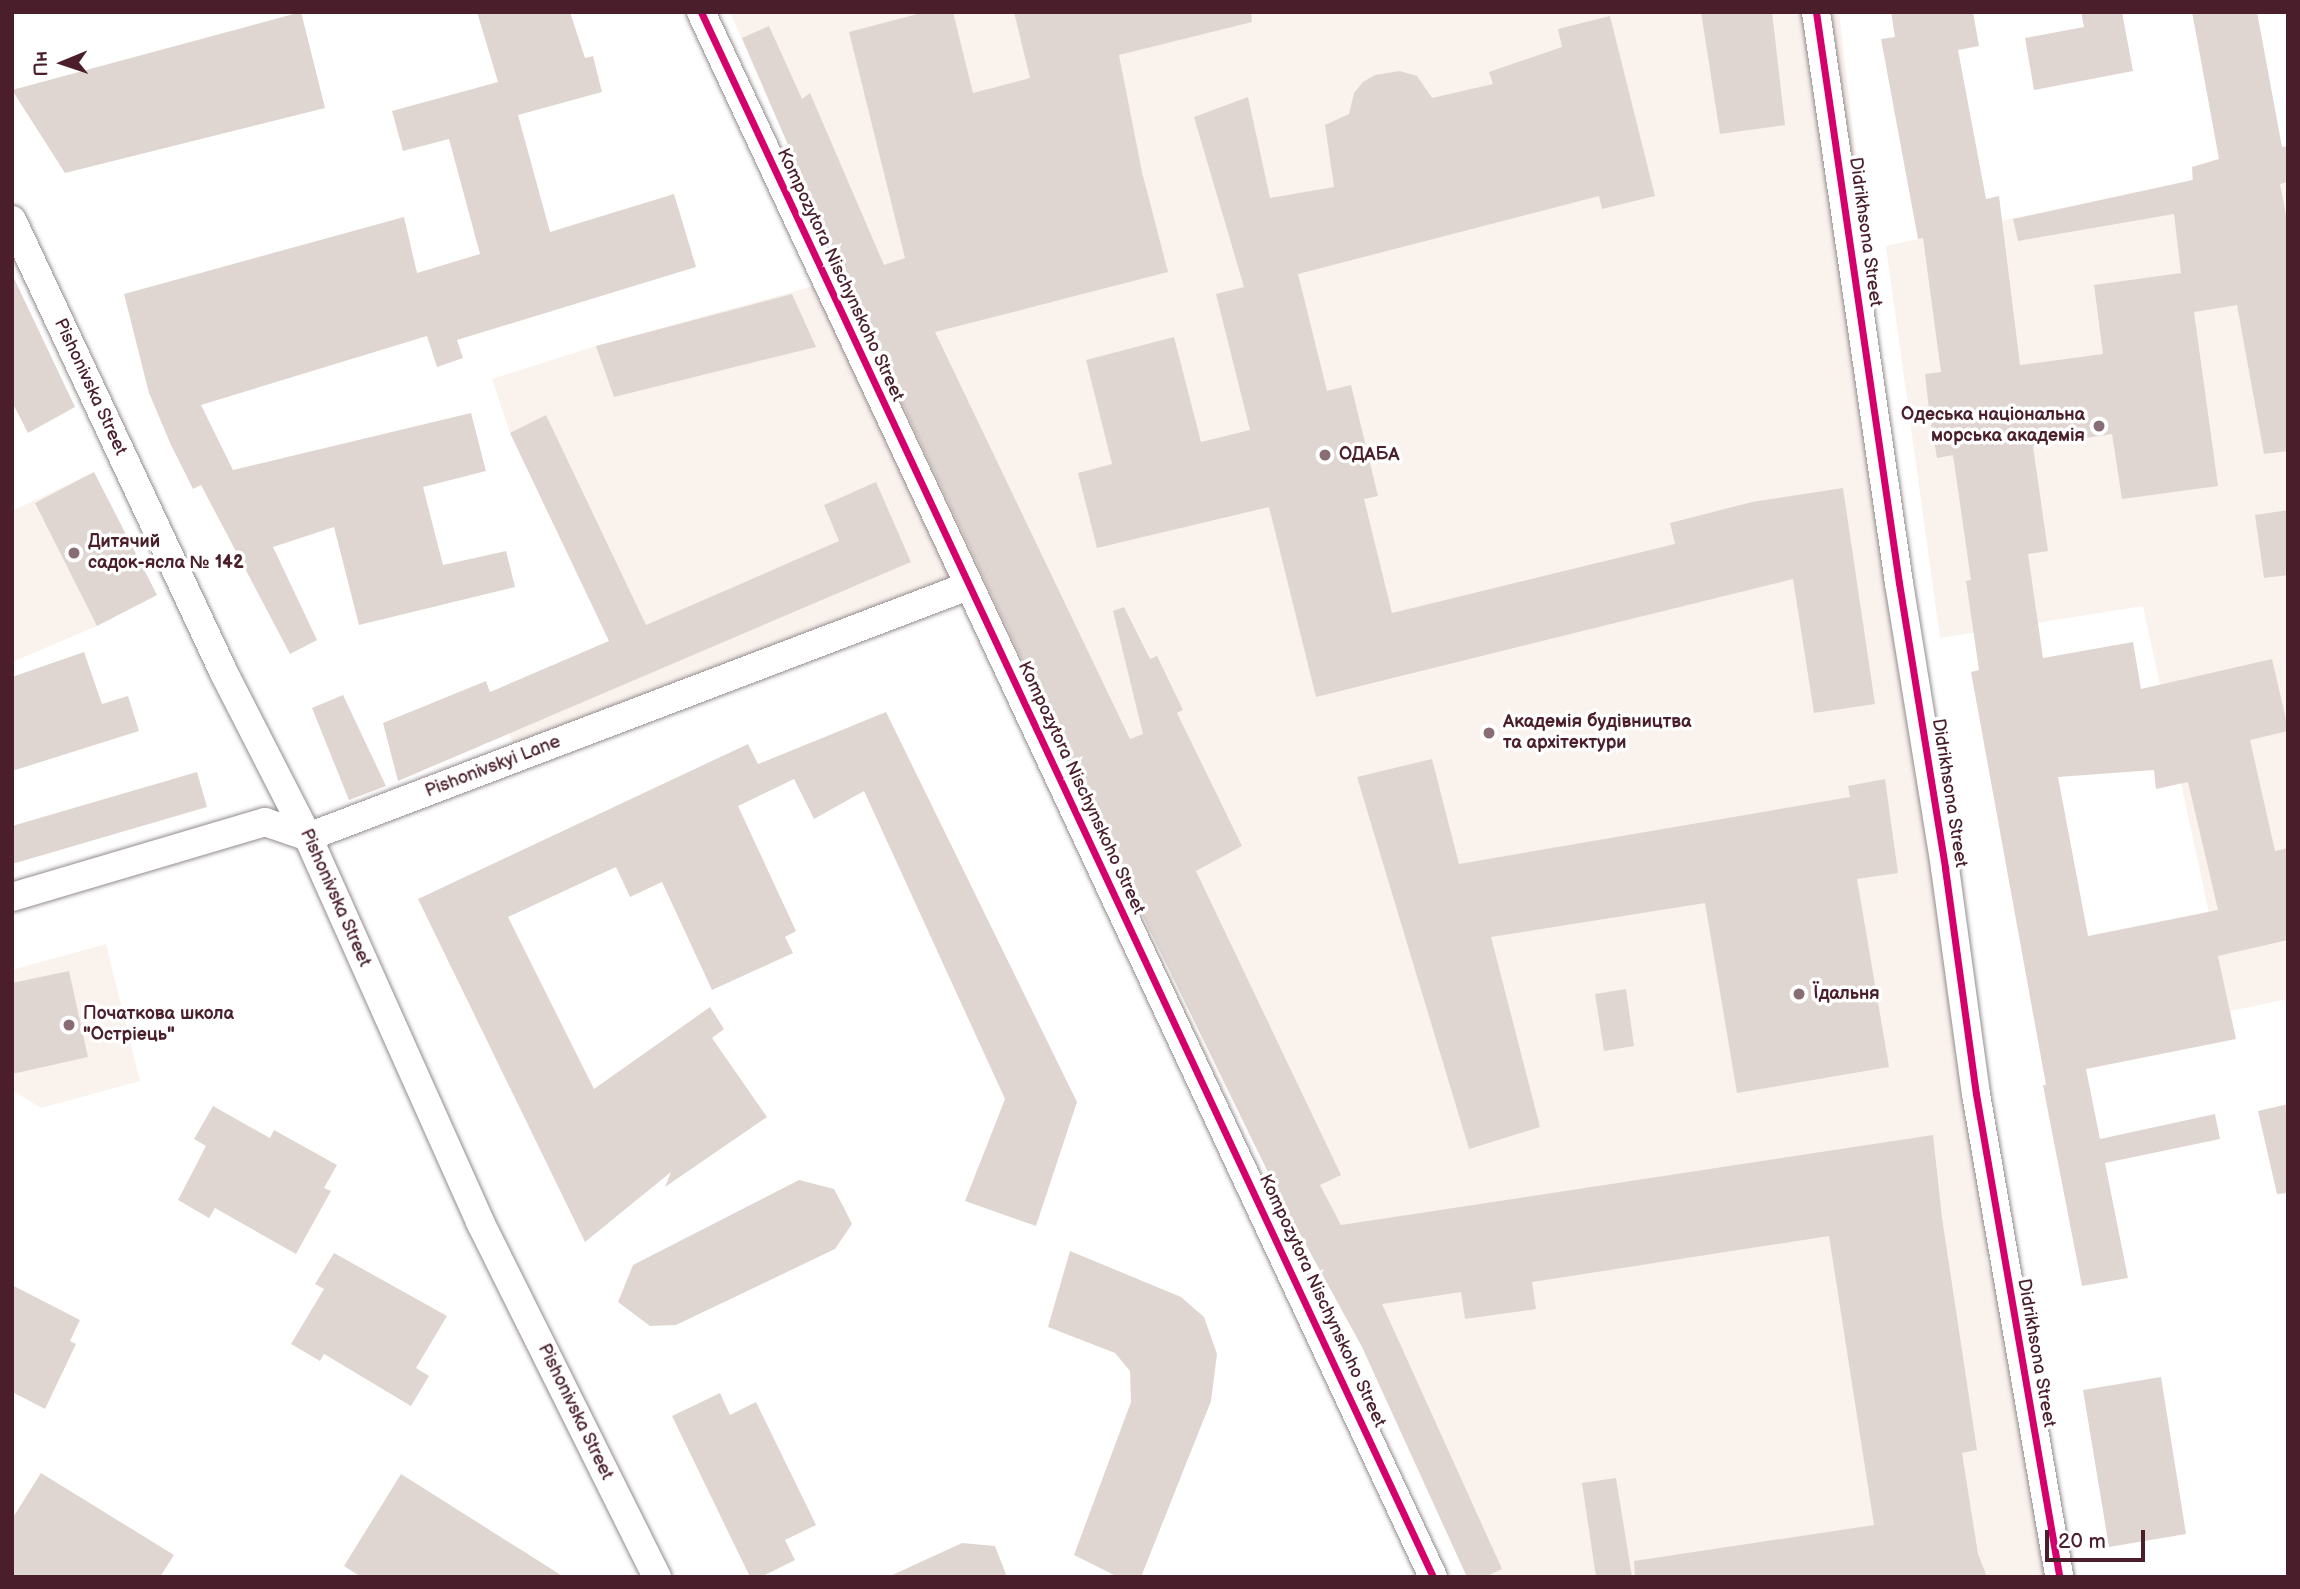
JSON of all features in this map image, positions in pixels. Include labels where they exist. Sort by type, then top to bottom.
[{"type":"street","name":"Kompozytora Nischynskoho Street","points":[[701,12],[1433,1577]]},
{"type":"street","name":"Didrikhsona Street","points":[[1815,12],[1899,583],[1945,868],[1976,1094],[2059,1577]]},
{"type":"street","name":"Pishonivska Street","points":[[12,220],[218,660],[308,838],[480,1222],[657,1577]]},
{"type":"street","name":"Pishonivskyi Lane","points":[[308,838],[968,586]]},
{"type":"street","points":[[12,897],[265,822],[308,838]]},
{"type":"shaded area","name":"Академія будівництва та архітектури","points":[[730,12],[1839,12],[1968,1115],[1991,1252],[1986,1258],[1988,1269],[1994,1272],[2047,1577],[1467,1577],[1363,1349],[1306,1242],[864,351],[876,347]]},
{"type":"shaded area","name":"Одеська національна морська академія","points":[[2288,146],[2288,999],[2230,1011],[2143,606],[1940,638],[1886,246],[2192,180],[2192,167]]},
{"type":"shaded area","points":[[825,283],[966,586],[519,757],[490,692],[612,642],[510,433],[492,379],[596,346]]},
{"type":"shaded area","name":"Дитячий садок-ясла № 142","points":[[94,472],[157,595],[97,626],[12,662],[12,511]]},
{"type":"shaded area","name":"Початкова школа \"Остріець\"","points":[[106,944],[140,1081],[41,1108],[12,1090],[12,970]]},
{"type":"building","points":[[301,12],[325,108],[65,173],[12,90]]},
{"type":"building","points":[[477,12],[570,12],[585,58],[593,56],[602,92],[518,115],[550,232],[674,194],[696,267],[457,340],[463,358],[437,367],[427,336],[201,405],[233,470],[471,413],[486,471],[423,487],[443,565],[506,551],[515,587],[359,625],[334,527],[273,547],[317,640],[290,654],[201,485],[193,489],[171,445],[149,393],[124,294],[404,217],[417,273],[480,254],[449,139],[403,151],[392,111],[498,82]]},
{"type":"building","points":[[925,12],[953,12],[973,93],[1030,78],[1014,12],[1251,12],[1252,22],[1119,55],[1142,172],[1168,272],[935,332],[1130,739],[1143,734],[1113,611],[1124,607],[1150,659],[1157,656],[1183,710],[1177,713],[1242,846],[1196,871],[1341,1175],[1320,1185],[1341,1225],[1933,1135],[1942,1218],[1977,1450],[1962,1453],[1978,1554],[1987,1577],[1635,1577],[1634,1561],[1874,1525],[1829,1236],[1532,1282],[1536,1309],[1465,1319],[1461,1292],[1382,1304],[1502,1569],[1485,1577],[1467,1577],[1362,1347],[1283,1203],[1134,898],[867,328],[742,38],[769,26],[802,99],[810,93],[884,265],[905,258],[849,32]]},
{"type":"building","points":[[1701,12],[1772,12],[1785,125],[1720,134]]},
{"type":"building","points":[[1891,12],[1973,12],[1979,46],[1958,50],[1986,199],[1999,196],[2020,365],[2103,354],[2094,285],[2181,273],[2174,214],[2018,241],[2013,219],[2193,180],[2192,167],[2219,159],[2192,12],[2257,12],[2282,147],[2288,146],[2288,182],[2280,184],[2288,225],[2288,451],[2264,454],[2237,305],[2194,312],[2218,486],[2122,499],[2112,434],[2033,446],[2048,551],[2028,554],[2043,658],[2133,642],[2141,689],[2272,659],[2288,728],[2288,731],[2250,740],[2275,851],[2288,848],[2288,940],[2218,956],[2236,1039],[2086,1069],[2100,1139],[2215,1114],[2220,1139],[2105,1163],[2128,1278],[2082,1286],[2043,1085],[2046,1085],[1971,672],[1979,670],[1966,581],[1971,580],[1953,455],[1937,458],[1930,418],[1925,374],[1941,372],[1923,238],[1918,239],[1881,39],[1895,37]],"holes":[[[2154,770],[2156,789],[2188,782],[2218,910],[2088,936],[2058,777]]]},
{"type":"building","points":[[2081,12],[2122,12],[2133,71],[2034,90],[2025,38],[2084,27]]},
{"type":"building","points":[[1610,16],[1655,196],[1602,209],[1599,196],[1298,274],[1327,391],[1351,385],[1378,496],[1364,499],[1392,613],[1675,544],[1670,523],[1752,502],[1843,488],[1875,704],[1814,713],[1793,579],[1316,697],[1269,507],[1097,548],[1078,473],[1112,464],[1086,360],[1174,337],[1201,442],[1250,430],[1216,294],[1244,287],[1194,117],[1248,97],[1270,198],[1334,187],[1325,125],[1349,114],[1354,93],[1363,82],[1375,75],[1400,71],[1417,76],[1432,98],[1493,84],[1489,72],[1562,47],[1558,29]]},
{"type":"building","points":[[12,274],[75,407],[28,433],[12,402]]},
{"type":"building","points":[[792,294],[816,347],[614,397],[596,346]]},
{"type":"building","points":[[546,415],[646,625],[839,541],[824,505],[876,482],[911,562],[398,781],[383,723],[486,681],[490,692],[609,641],[510,433]]},
{"type":"building","points":[[94,472],[157,595],[97,626],[35,503]]},
{"type":"building","points":[[2288,510],[2288,575],[2264,578],[2255,515]]},
{"type":"building","points":[[84,652],[102,704],[128,696],[139,731],[12,771],[12,677]]},
{"type":"building","points":[[343,695],[386,786],[349,800],[312,708]]},
{"type":"building","points":[[886,712],[1077,1102],[1036,1226],[965,1201],[1005,1099],[864,791],[814,819],[794,779],[738,806],[796,931],[785,937],[793,953],[712,990],[662,882],[630,897],[616,867],[508,917],[594,1089],[710,1007],[724,1029],[712,1038],[767,1117],[665,1187],[671,1172],[585,1242],[418,899],[748,744],[758,764]]},
{"type":"building","points":[[1432,759],[1459,864],[1850,797],[1848,786],[1885,779],[1898,873],[1857,879],[1889,1067],[1737,1093],[1705,903],[1491,937],[1540,1127],[1469,1149],[1357,777]]},
{"type":"building","points":[[197,772],[207,807],[12,864],[12,826]]},
{"type":"building","points":[[69,971],[88,1057],[12,1074],[12,983]]},
{"type":"building","points":[[1626,989],[1634,1046],[1604,1051],[1595,994]]},
{"type":"building","points":[[2288,1104],[2288,1193],[2277,1194],[2258,1111]]},
{"type":"building","points":[[213,1106],[270,1138],[274,1130],[337,1165],[324,1188],[331,1191],[296,1254],[215,1208],[209,1218],[178,1200],[206,1146],[194,1139]]},
{"type":"building","points":[[799,1180],[834,1189],[843,1206],[852,1224],[835,1249],[676,1325],[650,1326],[618,1302],[633,1265]]},
{"type":"building","points":[[1070,1251],[1181,1297],[1204,1317],[1217,1354],[1211,1401],[1141,1577],[1118,1577],[1074,1555],[1131,1402],[1130,1371],[1115,1353],[1048,1327]]},
{"type":"building","points":[[334,1253],[447,1316],[416,1368],[429,1376],[411,1406],[324,1354],[320,1361],[291,1344],[324,1289],[315,1284]]},
{"type":"building","points":[[12,1285],[80,1320],[70,1341],[76,1344],[45,1409],[12,1392]]},
{"type":"building","points":[[2161,1377],[2186,1534],[2109,1547],[2083,1390]]},
{"type":"building","points":[[720,1393],[730,1415],[756,1402],[816,1525],[785,1540],[795,1560],[761,1577],[750,1577],[672,1416]]},
{"type":"building","points":[[41,1473],[174,1555],[160,1577],[12,1577],[12,1519]]},
{"type":"building","points":[[401,1474],[564,1577],[361,1577],[344,1566]]},
{"type":"building","points":[[1616,1478],[1632,1577],[1596,1577],[1582,1483]]},
{"type":"building","points":[[962,1543],[995,1546],[1007,1577],[888,1577]]},
{"type":"cycle path","points":[[701,12],[1433,1577]]},
{"type":"cycle path","points":[[1816,12],[1899,583],[1945,868],[1976,1094],[2059,1577]]},
{"type":"place","name":"Одеська національна морська академія","points":[[2099,426]]},
{"type":"place","name":"ОДАБА","points":[[1325,455]]},
{"type":"place","name":"Дитячий садок-ясла № 142","points":[[74,553]]},
{"type":"place","name":"Академія будівництва та архітектури","points":[[1489,733]]},
{"type":"place","name":"Їдальня","points":[[1799,994]]},
{"type":"place","name":"Початкова школа \"Остріець\"","points":[[69,1025]]}]
